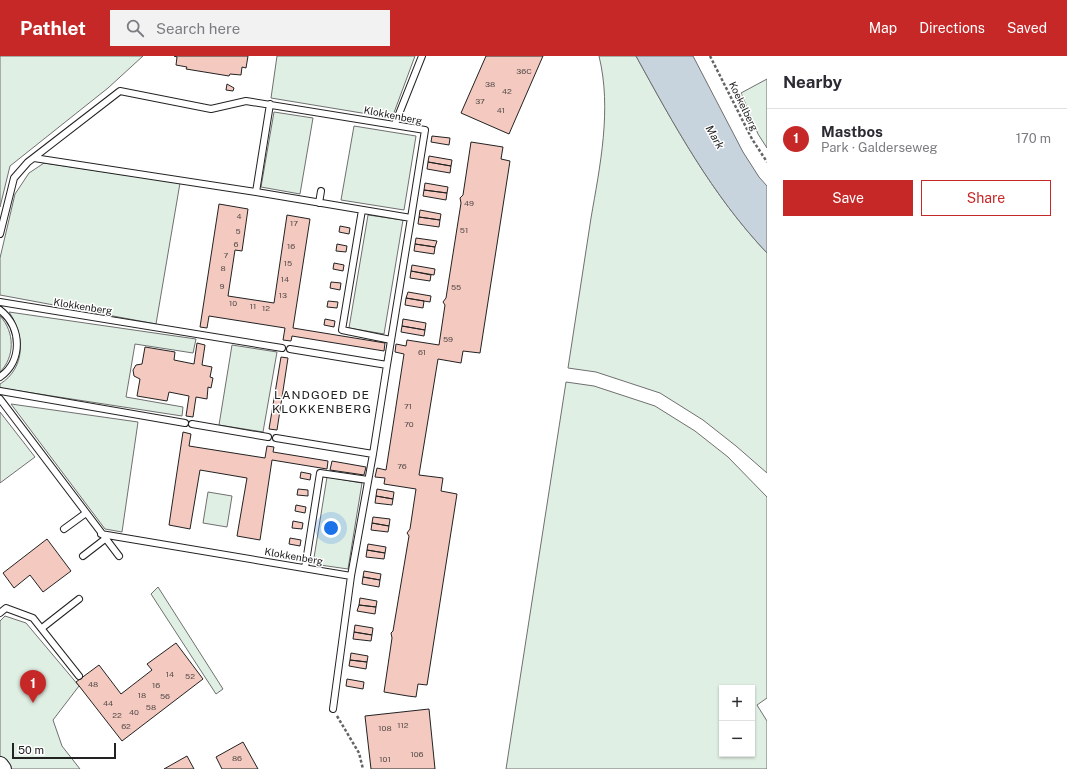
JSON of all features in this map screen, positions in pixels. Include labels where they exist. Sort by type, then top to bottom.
[{"type":"street","points":[[0,765],[3,769]]},
{"type":"lane","points":[[394,124],[422,56]]},
{"type":"lane","name":"Klokkenberg","points":[[0,234],[14,178],[34,158],[120,91],[211,109],[246,101],[424,130],[373,454],[351,576],[103,536]]},
{"type":"lane","points":[[256,192],[270,104]]},
{"type":"lane","points":[[34,158],[256,192],[411,218]]},
{"type":"lane","points":[[319,203],[321,191]]},
{"type":"lane","points":[[362,210],[342,330],[391,340]]},
{"type":"lane","name":"Klokkenberg","points":[[0,302],[282,348]]},
{"type":"lane","points":[[0,310],[15,328],[16,347],[16,358],[11,367],[0,378]]},
{"type":"lane","points":[[290,350],[387,365]]},
{"type":"lane","points":[[0,391],[185,423]]},
{"type":"lane","points":[[0,399],[119,556]]},
{"type":"lane","points":[[192,424],[268,437]]},
{"type":"lane","points":[[276,438],[373,454]]},
{"type":"lane","points":[[305,568],[320,472],[368,480]]},
{"type":"lane","points":[[64,529],[86,513]]},
{"type":"lane","points":[[84,556],[103,536]]},
{"type":"lane","points":[[333,709],[351,576]]},
{"type":"lane","points":[[42,628],[79,599]]},
{"type":"lane","points":[[0,612],[6,608],[33,618],[79,676]]},
{"type":"path","name":"Koekelberg","points":[[710,56],[752,139],[767,162]]},
{"type":"path","points":[[333,709],[360,753],[363,769]]},
{"type":"green space","points":[[0,56],[143,56],[108,88],[10,166],[0,207]]},
{"type":"green space","points":[[277,56],[415,56],[392,118],[271,98]]},
{"type":"green space","points":[[599,56],[636,56],[695,159],[747,231],[767,253],[767,473],[703,420],[660,393],[596,372],[568,368],[601,158],[605,117],[603,76]]},
{"type":"green space","points":[[767,79],[767,148],[758,134],[741,93]]},
{"type":"green space","points":[[274,112],[313,118],[300,194],[261,187]]},
{"type":"green space","points":[[354,126],[416,136],[404,210],[341,200]]},
{"type":"green space","points":[[44,163],[180,183],[156,324],[0,295],[0,258],[15,194],[29,173]]},
{"type":"green space","points":[[368,215],[403,220],[384,334],[349,328]]},
{"type":"green space","points":[[9,312],[196,339],[193,353],[135,344],[126,397],[183,407],[182,416],[0,388],[0,384],[9,377],[15,369],[20,351],[18,331]]},
{"type":"green space","points":[[0,316],[5,322],[11,337],[11,352],[5,366],[0,372]]},
{"type":"green space","points":[[232,345],[277,352],[263,432],[219,425]]},
{"type":"green space","points":[[566,382],[594,386],[655,406],[695,431],[728,457],[767,497],[767,698],[757,705],[767,721],[767,769],[506,769]]},
{"type":"green space","points":[[11,404],[138,422],[122,532],[105,529]]},
{"type":"green space","points":[[0,412],[35,457],[0,483]]},
{"type":"green space","points":[[327,477],[362,483],[348,569],[313,564]]},
{"type":"green space","points":[[208,492],[232,496],[227,527],[203,523]]},
{"type":"green space","points":[[158,587],[223,689],[216,694],[151,594]]},
{"type":"green space","points":[[5,616],[26,623],[79,686],[53,720],[62,746],[80,769],[0,769],[0,621]]},
{"type":"water","name":"Mark","points":[[636,56],[693,56],[743,152],[759,177],[767,186],[767,253],[747,231],[695,159]]},
{"type":"building","points":[[174,56],[248,56],[246,68],[242,67],[241,75],[230,74],[229,76],[186,69],[187,67],[176,65],[177,57]]},
{"type":"building","points":[[486,56],[543,56],[509,134],[461,113]]},
{"type":"building","points":[[227,84],[234,88],[233,91],[226,90]]},
{"type":"building","points":[[432,136],[450,138],[449,145],[431,142]]},
{"type":"building","points":[[471,142],[503,147],[501,159],[510,161],[480,353],[463,351],[461,363],[438,359],[419,475],[443,478],[441,491],[457,494],[427,685],[418,684],[416,697],[384,692],[392,638],[391,633],[393,631],[409,536],[407,533],[410,529],[416,489],[384,484],[385,478],[375,477],[377,468],[386,470],[404,354],[395,352],[396,344],[406,346],[407,340],[439,345],[445,305],[443,302],[446,298],[461,203],[460,198],[463,195]]},
{"type":"building","points":[[429,156],[452,160],[451,166],[428,162]]},
{"type":"building","points":[[428,162],[451,166],[450,173],[427,169]]},
{"type":"building","points":[[425,183],[448,187],[447,193],[424,190]]},
{"type":"building","points":[[424,190],[447,193],[446,200],[423,196]]},
{"type":"building","points":[[219,204],[248,209],[242,251],[235,250],[228,296],[274,303],[287,215],[310,219],[293,328],[385,343],[384,351],[292,336],[291,341],[283,340],[285,328],[209,316],[207,328],[200,327]]},
{"type":"building","points":[[420,210],[441,214],[440,220],[419,217]]},
{"type":"building","points":[[419,217],[440,220],[439,227],[418,224]]},
{"type":"building","points":[[340,226],[350,228],[349,234],[339,232]]},
{"type":"building","points":[[416,238],[437,241],[435,247],[415,244]]},
{"type":"building","points":[[337,244],[347,246],[346,252],[336,251]]},
{"type":"building","points":[[415,244],[435,247],[434,254],[414,251]]},
{"type":"building","points":[[334,263],[344,265],[343,271],[333,269]]},
{"type":"building","points":[[412,265],[435,269],[434,275],[411,271]]},
{"type":"building","points":[[411,271],[431,275],[430,281],[410,278]]},
{"type":"building","points":[[331,282],[341,283],[340,290],[330,288]]},
{"type":"building","points":[[408,292],[431,296],[430,302],[406,298]]},
{"type":"building","points":[[406,298],[424,301],[423,308],[405,305]]},
{"type":"building","points":[[328,301],[338,302],[337,308],[327,307]]},
{"type":"building","points":[[325,319],[335,321],[334,327],[324,325]]},
{"type":"building","points":[[403,319],[426,323],[425,330],[402,326]]},
{"type":"building","points":[[402,326],[425,330],[424,336],[401,332]]},
{"type":"building","points":[[197,343],[205,345],[202,365],[212,367],[210,377],[213,378],[211,388],[208,387],[207,399],[196,397],[193,417],[186,416],[189,396],[169,392],[167,401],[137,396],[140,379],[134,376],[133,370],[136,365],[142,364],[145,347],[175,352],[174,360],[194,364]]},
{"type":"building","points":[[281,357],[288,358],[277,430],[269,429]]},
{"type":"building","points":[[183,432],[191,434],[189,446],[265,458],[267,446],[274,447],[273,452],[328,461],[327,469],[272,460],[260,540],[237,536],[247,478],[200,470],[190,529],[169,525]]},
{"type":"building","points":[[332,461],[366,467],[364,475],[330,470]]},
{"type":"building","points":[[301,472],[311,474],[310,480],[300,478]]},
{"type":"building","points":[[298,489],[308,490],[308,496],[297,495]]},
{"type":"building","points":[[377,489],[394,492],[393,499],[376,496]]},
{"type":"building","points":[[376,496],[393,499],[392,505],[375,503]]},
{"type":"building","points":[[296,505],[306,507],[305,513],[295,511]]},
{"type":"building","points":[[373,517],[390,519],[389,526],[372,523]]},
{"type":"building","points":[[293,521],[303,523],[302,529],[292,528]]},
{"type":"building","points":[[372,523],[389,526],[388,532],[371,530]]},
{"type":"building","points":[[290,538],[301,540],[300,546],[289,544]]},
{"type":"building","points":[[47,539],[71,571],[43,592],[30,575],[14,588],[3,573]]},
{"type":"building","points":[[368,544],[386,547],[385,553],[367,550]]},
{"type":"building","points":[[367,550],[385,553],[384,559],[366,557]]},
{"type":"building","points":[[364,571],[381,574],[380,580],[363,577]]},
{"type":"building","points":[[363,577],[380,580],[379,587],[362,584]]},
{"type":"building","points":[[360,598],[377,601],[376,607],[359,605]]},
{"type":"building","points":[[359,605],[376,607],[375,614],[357,611]]},
{"type":"building","points":[[355,625],[373,628],[372,635],[354,632]]},
{"type":"building","points":[[354,632],[372,635],[371,641],[353,639]]},
{"type":"building","points":[[176,643],[203,679],[122,741],[76,682],[99,665],[121,694],[152,670],[147,664]]},
{"type":"building","points":[[351,653],[368,656],[367,662],[350,660]]},
{"type":"building","points":[[350,660],[367,662],[366,669],[349,666]]},
{"type":"building","points":[[347,679],[364,682],[363,689],[346,686]]},
{"type":"building","points":[[429,709],[435,769],[371,769],[365,716]]},
{"type":"building","points":[[243,742],[258,769],[222,769],[216,757]]},
{"type":"building","points":[[187,756],[194,769],[164,769]]},
{"type":"place","name":"Mastbos","points":[[33,703]]},
{"type":"district","name":"LANDGOED DE KLOKKENBERG","points":[[322,402]]}]
